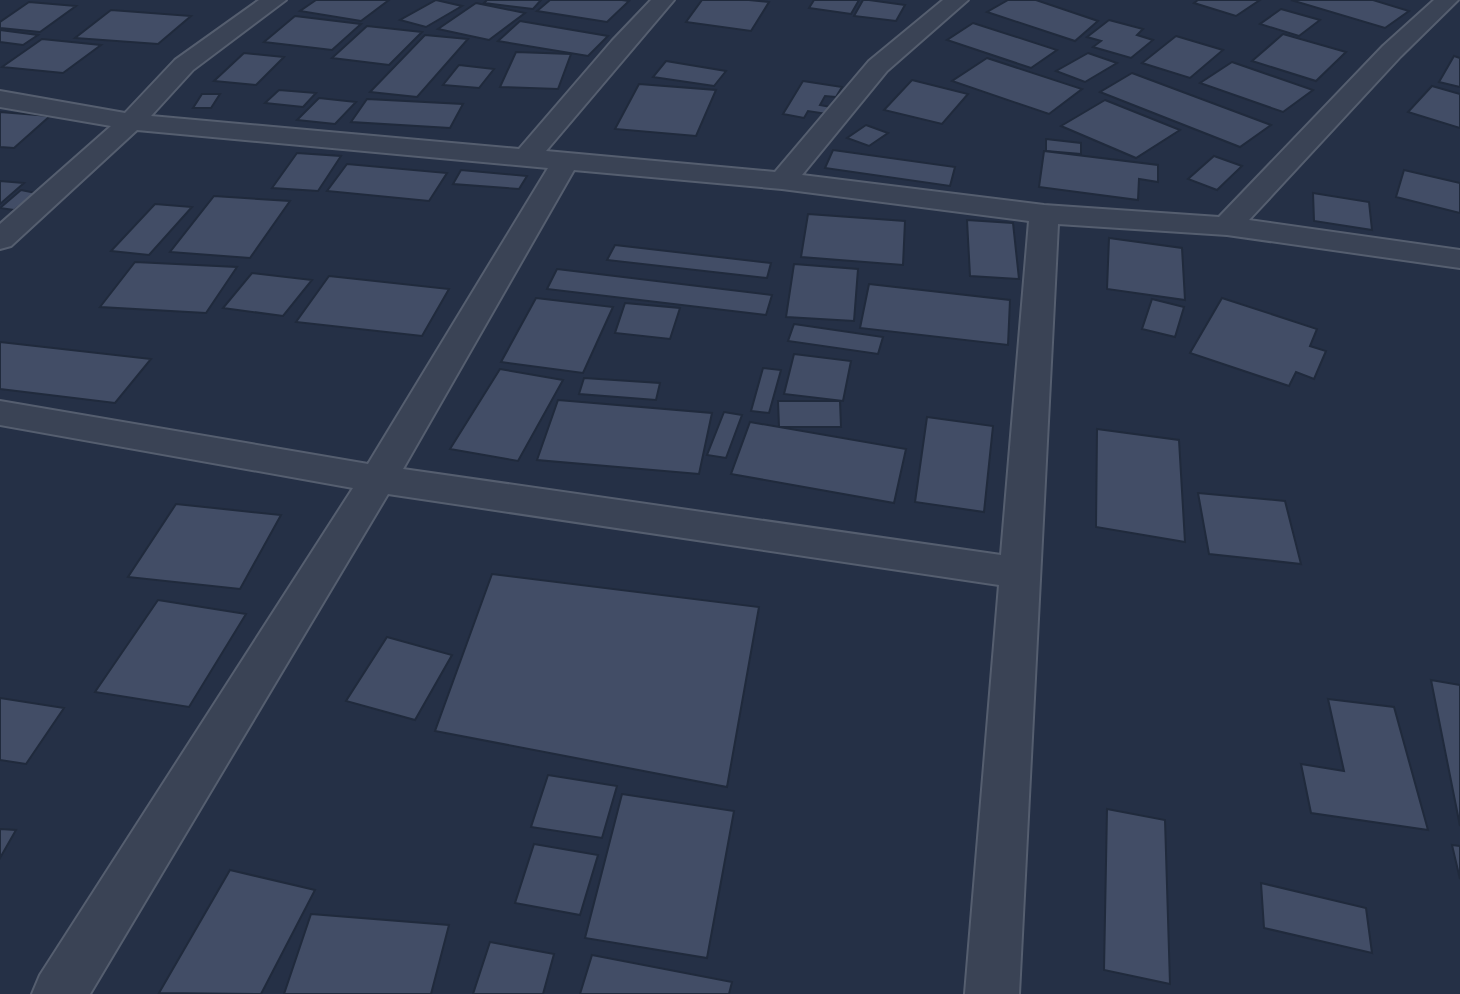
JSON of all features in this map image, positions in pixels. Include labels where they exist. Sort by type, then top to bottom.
[{"type":"street","points":[[0,240],[131,122],[184,65],[247,17],[275,0]]},
{"type":"street","points":[[526,158],[620,46],[663,0]]},
{"type":"street","points":[[782,181],[878,65],[957,0]]},
{"type":"street","points":[[1227,226],[1391,51],[1447,0]]},
{"type":"street","points":[[0,99],[131,122],[782,181],[1044,214],[1227,226],[1460,259]]},
{"type":"street","points":[[59,994],[377,479],[566,161]]},
{"type":"street","points":[[992,994],[1044,214]]},
{"type":"street","points":[[0,413],[377,479],[1020,573]]},
{"type":"building","points":[[316,0],[389,0],[361,21],[300,11]]},
{"type":"building","points":[[436,0],[462,6],[426,27],[400,20]]},
{"type":"building","points":[[487,0],[541,0],[533,9],[484,3]]},
{"type":"building","points":[[550,0],[629,1],[607,22],[537,11]]},
{"type":"building","points":[[702,0],[769,2],[751,31],[686,22]]},
{"type":"building","points":[[814,0],[859,0],[851,14],[809,8]]},
{"type":"building","points":[[863,0],[905,5],[896,21],[854,16]]},
{"type":"building","points":[[1008,0],[1036,0],[1098,21],[1075,41],[987,12]]},
{"type":"building","points":[[1198,0],[1260,0],[1236,16],[1194,3]]},
{"type":"building","points":[[1291,0],[1373,0],[1409,11],[1385,28]]},
{"type":"building","points":[[29,2],[76,6],[40,32],[0,28],[0,22]]},
{"type":"building","points":[[476,3],[525,13],[489,40],[438,29]]},
{"type":"building","points":[[1281,9],[1320,20],[1299,36],[1260,24]]},
{"type":"building","points":[[111,10],[191,16],[158,44],[75,38]]},
{"type":"building","points":[[295,16],[361,24],[332,50],[264,42]]},
{"type":"building","points":[[1109,20],[1143,29],[1137,35],[1153,40],[1131,58],[1093,47],[1101,41],[1087,37]]},
{"type":"building","points":[[520,21],[608,36],[588,56],[498,41]]},
{"type":"building","points":[[973,23],[1057,50],[1031,68],[947,40]]},
{"type":"building","points":[[367,26],[422,32],[389,65],[332,58]]},
{"type":"building","points":[[0,30],[38,35],[23,45],[0,42]]},
{"type":"building","points":[[1283,34],[1346,52],[1316,81],[1252,61]]},
{"type":"building","points":[[425,35],[468,39],[417,97],[370,92]]},
{"type":"building","points":[[1176,36],[1223,50],[1190,78],[1142,63]]},
{"type":"building","points":[[42,39],[101,45],[63,73],[2,67]]},
{"type":"building","points":[[516,52],[571,54],[558,89],[500,87]]},
{"type":"building","points":[[244,53],[284,57],[256,85],[214,81]]},
{"type":"building","points":[[1088,53],[1117,63],[1085,82],[1056,71]]},
{"type":"building","points":[[1454,56],[1460,58],[1460,87],[1439,82]]},
{"type":"building","points":[[987,58],[1082,89],[1049,114],[952,81]]},
{"type":"building","points":[[666,61],[726,71],[714,86],[653,77]]},
{"type":"building","points":[[1232,62],[1313,90],[1283,112],[1200,83]]},
{"type":"building","points":[[459,65],[494,69],[479,88],[443,85]]},
{"type":"building","points":[[1132,73],[1271,125],[1240,147],[1100,92]]},
{"type":"building","points":[[912,80],[968,94],[942,124],[884,110]]},
{"type":"building","points":[[803,81],[842,87],[836,97],[825,96],[820,105],[831,107],[827,114],[808,111],[804,118],[783,114]]},
{"type":"building","points":[[639,84],[716,90],[696,136],[615,129]]},
{"type":"building","points":[[1432,86],[1460,94],[1460,128],[1408,112]]},
{"type":"building","points":[[279,90],[316,93],[303,107],[265,103]]},
{"type":"building","points":[[202,94],[220,94],[211,108],[193,108]]},
{"type":"building","points":[[319,98],[356,102],[335,124],[297,120]]},
{"type":"building","points":[[367,99],[463,104],[450,128],[351,122]]},
{"type":"building","points":[[1105,100],[1180,130],[1136,158],[1061,126]]},
{"type":"building","points":[[0,112],[50,116],[14,148],[0,147]]},
{"type":"building","points":[[866,125],[888,133],[869,146],[847,138]]},
{"type":"building","points":[[1046,139],[1081,143],[1081,154],[1046,151]]},
{"type":"building","points":[[833,150],[955,167],[950,186],[825,168]]},
{"type":"building","points":[[1044,151],[1158,165],[1158,182],[1139,179],[1138,200],[1039,187]]},
{"type":"building","points":[[297,153],[341,156],[318,191],[272,188]]},
{"type":"building","points":[[1214,156],[1242,166],[1217,190],[1188,179]]},
{"type":"building","points":[[347,164],[447,173],[429,201],[327,191]]},
{"type":"building","points":[[461,170],[527,176],[519,189],[453,184]]},
{"type":"building","points":[[1404,170],[1460,183],[1460,213],[1396,197]]},
{"type":"building","points":[[0,181],[24,183],[0,204]]},
{"type":"building","points":[[21,190],[36,193],[14,210],[0,208]]},
{"type":"building","points":[[1313,193],[1369,202],[1372,230],[1314,221]]},
{"type":"building","points":[[214,196],[290,201],[250,258],[170,252]]},
{"type":"building","points":[[155,204],[192,207],[149,255],[111,251]]},
{"type":"building","points":[[808,214],[905,221],[903,265],[801,257]]},
{"type":"building","points":[[967,220],[1013,223],[1019,279],[970,276]]},
{"type":"building","points":[[1109,238],[1182,248],[1185,300],[1107,289]]},
{"type":"building","points":[[615,245],[771,263],[767,278],[607,260]]},
{"type":"building","points":[[135,262],[237,267],[206,313],[100,307]]},
{"type":"building","points":[[794,264],[858,269],[854,321],[786,317]]},
{"type":"building","points":[[557,269],[772,295],[766,315],[547,289]]},
{"type":"building","points":[[252,273],[312,280],[283,316],[223,308]]},
{"type":"building","points":[[329,276],[449,289],[422,336],[296,322]]},
{"type":"building","points":[[869,284],[1010,300],[1008,345],[860,328]]},
{"type":"building","points":[[536,298],[613,307],[583,373],[501,362]]},
{"type":"building","points":[[1222,298],[1317,329],[1310,346],[1326,351],[1314,379],[1296,372],[1289,386],[1190,353]]},
{"type":"building","points":[[1152,299],[1184,307],[1175,337],[1142,329]]},
{"type":"building","points":[[625,303],[680,308],[670,339],[615,333]]},
{"type":"building","points":[[794,324],[883,337],[878,354],[788,341]]},
{"type":"building","points":[[0,342],[151,359],[115,403],[0,389]]},
{"type":"building","points":[[794,354],[851,361],[843,401],[784,394]]},
{"type":"building","points":[[763,368],[781,370],[769,413],[751,411]]},
{"type":"building","points":[[500,369],[563,380],[518,461],[450,449]]},
{"type":"building","points":[[584,378],[660,383],[656,400],[579,394]]},
{"type":"building","points":[[558,400],[712,413],[699,474],[537,460]]},
{"type":"building","points":[[778,401],[840,401],[841,427],[779,427]]},
{"type":"building","points":[[724,412],[742,415],[726,458],[707,455]]},
{"type":"building","points":[[927,417],[993,426],[984,512],[915,502]]},
{"type":"building","points":[[750,422],[906,449],[894,503],[731,474]]},
{"type":"building","points":[[1097,429],[1179,440],[1185,542],[1096,527]]},
{"type":"building","points":[[1198,493],[1285,501],[1301,564],[1209,554]]},
{"type":"building","points":[[176,504],[281,515],[240,589],[128,577]]},
{"type":"building","points":[[492,574],[759,607],[727,787],[435,731]]},
{"type":"building","points":[[158,600],[246,614],[189,707],[95,692]]},
{"type":"building","points":[[387,637],[452,655],[415,720],[346,701]]},
{"type":"building","points":[[1431,680],[1460,685],[1460,826]]},
{"type":"building","points":[[0,698],[64,708],[26,764],[0,760]]},
{"type":"building","points":[[1328,699],[1394,707],[1428,830],[1311,813],[1301,764],[1344,771]]},
{"type":"building","points":[[548,775],[617,786],[602,838],[531,827]]},
{"type":"building","points":[[622,794],[734,811],[707,958],[585,938]]},
{"type":"building","points":[[1107,809],[1165,820],[1170,984],[1104,970]]},
{"type":"building","points":[[0,829],[16,830],[0,858]]},
{"type":"building","points":[[534,844],[598,855],[580,915],[515,903]]},
{"type":"building","points":[[1452,845],[1460,846],[1460,879]]},
{"type":"building","points":[[230,870],[315,890],[261,994],[159,993]]},
{"type":"building","points":[[1261,883],[1366,908],[1372,953],[1264,928]]},
{"type":"building","points":[[311,914],[449,925],[431,994],[284,994]]},
{"type":"building","points":[[490,942],[554,954],[543,994],[473,994]]},
{"type":"building","points":[[592,955],[732,982],[729,994],[580,994]]}]
